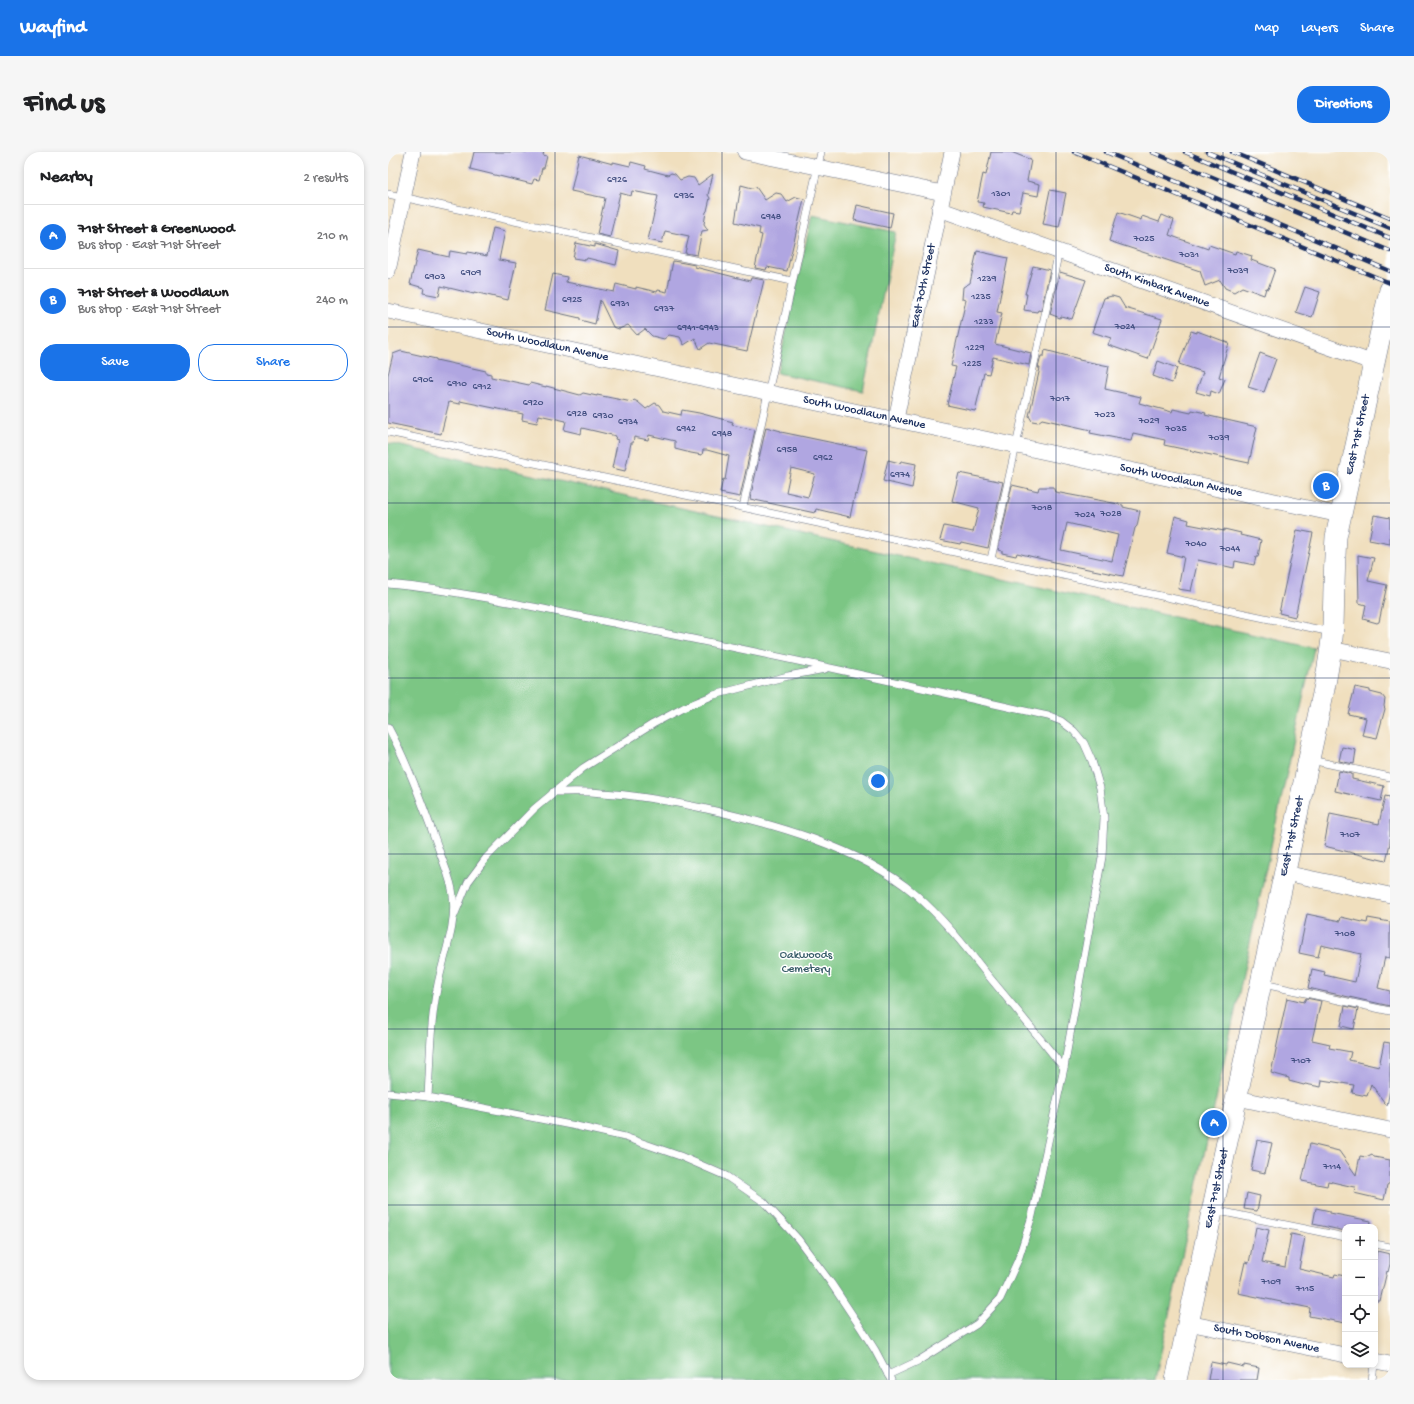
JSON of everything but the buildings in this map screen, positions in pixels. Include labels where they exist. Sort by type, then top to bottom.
[{"type":"main road","name":"East 71st Street","points":[[1176,1380],[1324,689],[1332,640],[1336,537],[1390,290]]},
{"type":"street","points":[[388,272],[413,152]]},
{"type":"street","points":[[745,152],[943,194]]},
{"type":"street","name":"East 70th Street","points":[[896,419],[952,152]]},
{"type":"street","name":"South Kimbark Avenue","points":[[940,209],[1374,363]]},
{"type":"street","name":"South Woodlawn Avenue","points":[[388,311],[1340,515]]},
{"type":"street","points":[[1332,640],[1390,661]]},
{"type":"street","points":[[1285,873],[1390,895]]},
{"type":"street","points":[[1237,1098],[1390,1130]]},
{"type":"street","name":"South Dobson Avenue","points":[[1188,1323],[1342,1354]]},
{"type":"street","points":[[1378,1362],[1390,1364]]},
{"type":"lane","points":[[743,507],[821,152]]},
{"type":"lane","points":[[388,194],[792,281]]},
{"type":"lane","points":[[991,560],[1060,251]]},
{"type":"lane","points":[[388,432],[991,560],[1332,640]]},
{"type":"lane","points":[[388,584],[416,586],[516,604],[742,648],[1048,716],[1060,721],[1074,731],[1084,743],[1092,761],[1100,788],[1104,818],[1102,857],[1064,1068],[1032,1216],[1018,1260],[1000,1299],[978,1324],[890,1377],[875,1350],[831,1283],[798,1239],[764,1202],[726,1176],[680,1156],[625,1137],[428,1097],[388,1093]]},
{"type":"lane","points":[[428,1097],[431,1030],[437,988],[454,916],[468,882],[486,858],[534,809],[553,792],[583,768],[653,724],[683,708],[714,695],[788,676],[830,668]]},
{"type":"lane","points":[[388,727],[418,790],[448,875],[453,896],[454,916]]},
{"type":"lane","points":[[1309,760],[1390,777]]},
{"type":"lane","points":[[553,792],[602,792],[666,800],[727,814],[780,828],[826,844],[874,867],[914,893],[949,929],[1064,1068]]},
{"type":"lane","points":[[1261,984],[1390,1012]]},
{"type":"lane","points":[[1213,1210],[1342,1236]]},
{"type":"lane","points":[[1378,1245],[1390,1247]]},
{"type":"lane","points":[[1372,1380],[1374,1368]]},
{"type":"green space","points":[[812,215],[896,232],[863,391],[777,373]]},
{"type":"green space","name":"Oakwoods Cemetery","points":[[388,443],[1314,648],[1155,1380],[388,1380]]},
{"type":"railway","points":[[1074,152],[1390,283]]},
{"type":"railway","points":[[1106,152],[1390,271]]},
{"type":"railway","points":[[1152,152],[1390,251]]},
{"type":"railway","points":[[1185,152],[1390,238]]},
{"type":"railway","points":[[1207,152],[1390,228]]},
{"type":"railway","points":[[1232,152],[1390,218]]},
{"type":"place","name":"71st Street & Woodlawn","points":[[1326,486]]},
{"type":"place","name":"71st Street & Greenwood","points":[[1214,1123]]}]
